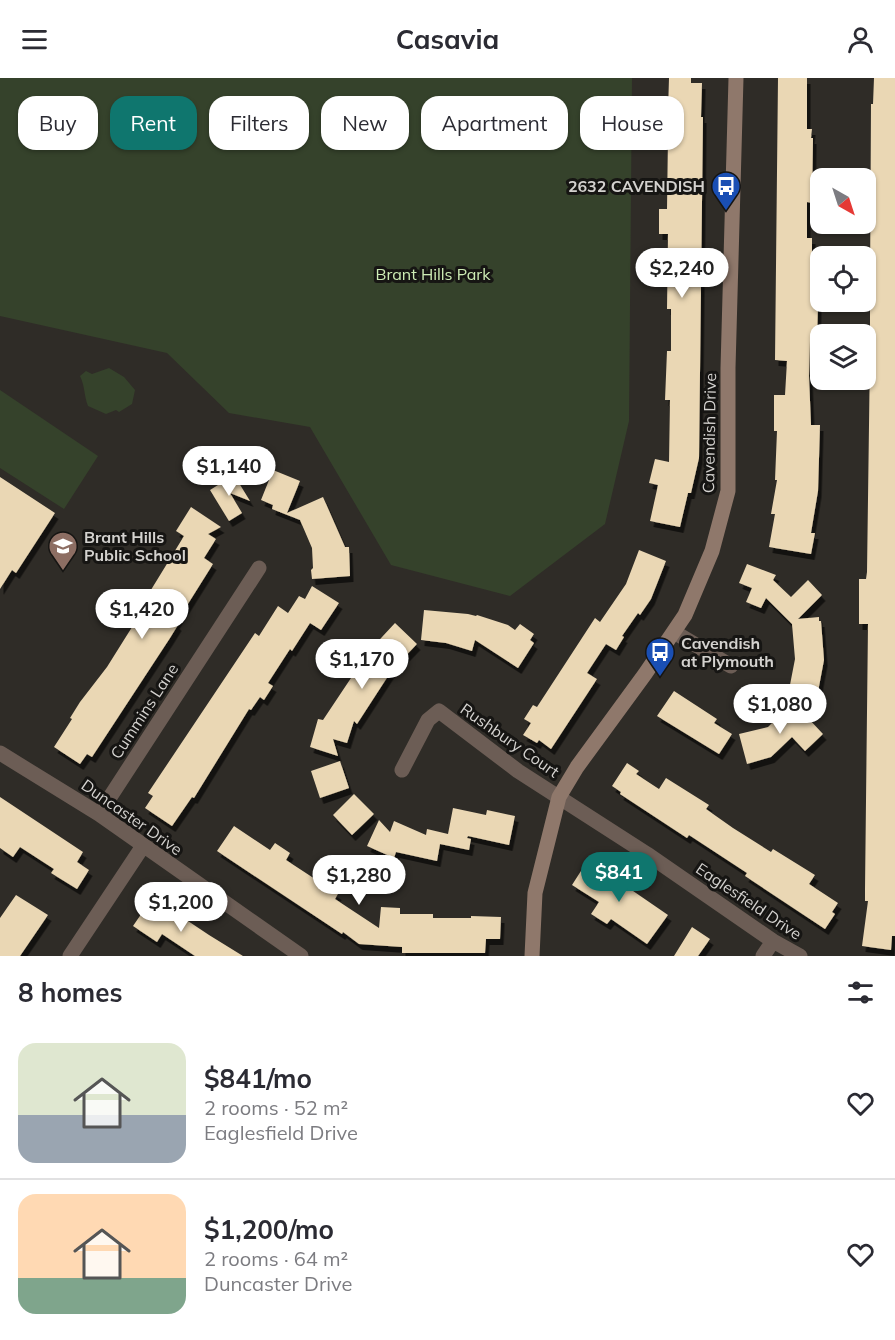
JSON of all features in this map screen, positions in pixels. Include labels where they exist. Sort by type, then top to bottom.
[{"type":"street","name":"Cavendish Drive","points":[[532,956],[535,893],[559,797],[577,767],[685,615],[712,552],[728,491],[728,368],[736,78]]},
{"type":"street","name":"Cummins Lane","points":[[99,814],[259,568]]},
{"type":"street","points":[[674,632],[731,666]]},
{"type":"street","name":"Rushbury Court","points":[[402,770],[428,720],[439,711],[485,748],[559,797]]},
{"type":"street","name":"Duncaster Drive","points":[[0,753],[99,814],[301,956]]},
{"type":"street","name":"Eaglesfield Drive","points":[[559,797],[647,854],[773,941],[800,956]]},
{"type":"street","points":[[70,956],[143,846]]},
{"type":"street","points":[[763,956],[773,941]]},
{"type":"green space","name":"Brant Hills Park","points":[[0,78],[632,78],[632,96],[580,96],[580,150],[631,150],[629,421],[605,524],[510,596],[391,565],[310,427],[229,413],[167,353],[0,316]]},
{"type":"green space","points":[[109,368],[124,377],[135,390],[132,404],[119,412],[116,410],[106,414],[88,406],[80,376],[86,371],[92,374]]},
{"type":"green space","points":[[0,390],[98,456],[64,509],[0,468]]},
{"type":"building","points":[[669,78],[691,78],[691,83],[702,83],[699,458],[680,527],[650,521],[658,485],[649,483],[655,459],[669,462],[670,400],[665,400],[667,351],[671,351],[671,309],[667,309],[668,234],[659,234],[659,209],[667,209],[668,150],[684,150],[684,96],[668,96]]},
{"type":"building","points":[[778,78],[807,78],[807,129],[812,129],[811,138],[813,138],[810,203],[807,202],[807,238],[812,238],[810,312],[818,312],[817,324],[810,324],[809,376],[811,425],[820,425],[818,491],[811,533],[815,533],[811,554],[769,547],[775,514],[771,514],[777,480],[775,480],[777,431],[774,431],[774,395],[785,395],[787,361],[775,360]]},
{"type":"building","points":[[874,78],[895,78],[895,936],[892,936],[891,950],[862,946],[868,901],[865,901],[868,624],[859,624],[859,579],[866,579],[867,572],[869,390],[876,390],[876,324],[870,324],[870,312],[876,312],[876,246],[870,246],[870,234],[876,234],[876,168],[871,168],[871,104],[873,104]]},
{"type":"building","points":[[273,470],[300,481],[287,513],[323,497],[345,547],[349,547],[350,576],[312,579],[312,548],[300,520],[272,509],[273,505],[261,500]]},
{"type":"building","points":[[234,475],[250,501],[230,493],[242,513],[229,521],[210,490]]},
{"type":"building","points":[[0,477],[55,513],[16,573],[12,570],[0,589]]},
{"type":"building","points":[[191,507],[221,527],[208,534],[216,539],[204,558],[213,564],[176,623],[178,625],[170,638],[92,757],[87,754],[80,764],[54,747],[80,702],[107,667],[149,600],[146,598],[184,536],[176,531]]},
{"type":"building","points":[[639,550],[666,561],[651,599],[622,636],[624,637],[616,650],[606,644],[587,673],[597,679],[551,749],[539,740],[537,743],[523,735],[531,723],[524,719],[533,705],[537,707],[595,618],[600,622],[626,584]]},
{"type":"building","points":[[747,564],[776,575],[773,580],[791,597],[808,580],[822,595],[798,619],[819,617],[821,621],[824,660],[817,697],[791,693],[789,690],[795,659],[792,624],[766,598],[761,608],[746,602],[752,588],[739,583]]},
{"type":"building","points":[[312,586],[339,603],[321,630],[310,623],[292,651],[290,649],[268,683],[273,686],[264,700],[260,697],[251,710],[249,709],[194,798],[192,797],[172,826],[145,808],[153,796],[148,793],[255,633],[259,636],[278,606],[288,613],[299,596],[305,599]]},
{"type":"building","points":[[424,610],[477,615],[508,625],[515,630],[520,624],[534,634],[530,640],[534,643],[518,668],[475,640],[472,651],[446,643],[421,640]]},
{"type":"building","points":[[395,623],[417,644],[392,670],[357,724],[354,721],[347,743],[333,739],[338,756],[310,747],[318,719],[323,720],[369,651]]},
{"type":"building","points":[[674,691],[717,719],[714,723],[732,734],[719,754],[657,716]]},
{"type":"building","points":[[793,702],[823,734],[805,751],[792,737],[771,757],[747,764],[739,734],[768,727]]},
{"type":"building","points":[[340,761],[349,788],[320,798],[311,771]]},
{"type":"building","points":[[627,763],[639,771],[636,774],[659,789],[666,778],[709,805],[706,809],[733,828],[771,852],[773,849],[815,875],[809,884],[838,903],[832,912],[835,914],[825,929],[745,876],[747,873],[689,835],[687,838],[620,794],[621,792],[612,786]]},
{"type":"building","points":[[354,794],[374,814],[352,835],[333,815]]},
{"type":"building","points":[[0,797],[83,852],[77,862],[89,870],[77,889],[51,873],[54,869],[20,847],[13,857],[0,848]]},
{"type":"building","points":[[453,808],[486,815],[487,810],[515,816],[509,845],[468,836],[467,838],[471,839],[469,850],[440,844],[437,861],[396,852],[394,858],[367,846],[379,820],[390,832],[394,821],[426,835],[427,829],[448,834]]},
{"type":"building","points":[[234,826],[270,850],[275,843],[290,853],[286,860],[338,894],[335,899],[379,928],[381,907],[400,908],[400,914],[433,914],[433,918],[501,917],[500,939],[486,939],[485,953],[402,953],[402,947],[359,944],[217,851]]},
{"type":"building","points":[[588,860],[668,915],[647,944],[611,919],[607,924],[591,914],[599,902],[572,885]]},
{"type":"building","points":[[16,895],[48,915],[20,956],[0,956],[0,918]]},
{"type":"building","points":[[164,905],[243,956],[195,956],[162,934],[157,942],[133,926],[146,907],[158,915]]},
{"type":"building","points":[[692,927],[710,939],[698,956],[674,956]]},
{"type":"place","name":"2632 CAVENDISH","points":[[726,212]]},
{"type":"place","name":"Brant Hills Public School","points":[[63,572]]},
{"type":"place","name":"Cavendish at Plymouth","points":[[660,678]]}]
